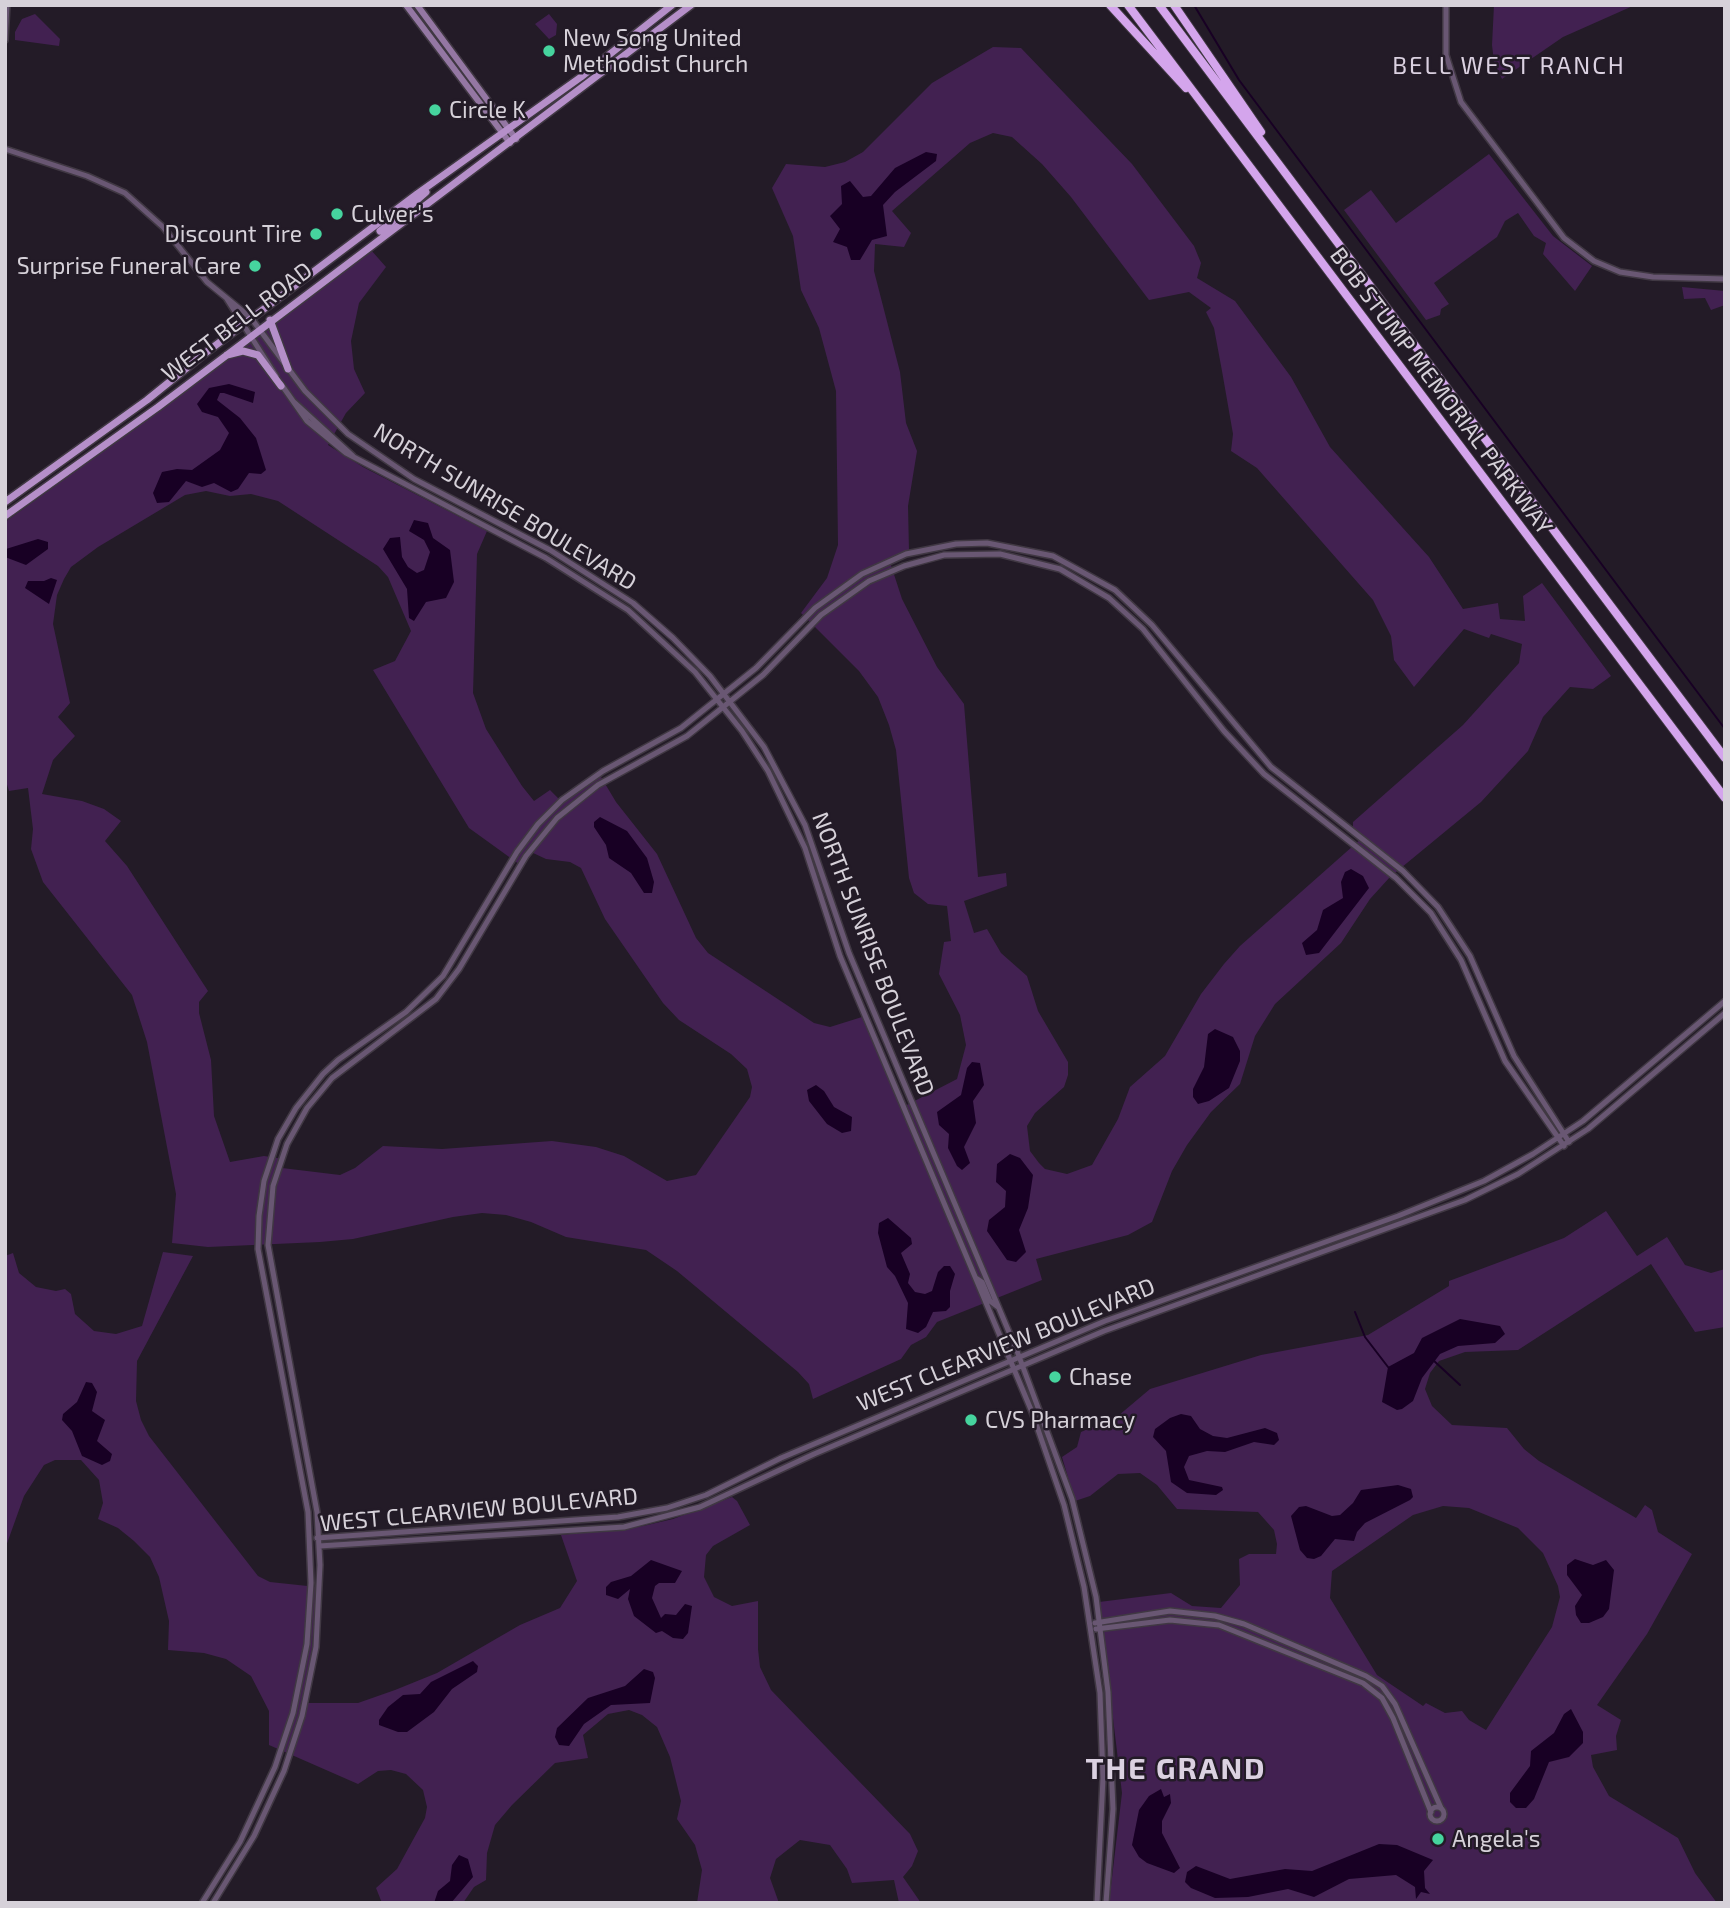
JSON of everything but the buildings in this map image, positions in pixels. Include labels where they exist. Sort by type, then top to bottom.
[{"type":"highway","points":[[1110,5],[1174,77],[1196,96]]},
{"type":"highway","name":"BOB STUMP MEMORIAL PARKWAY","points":[[1128,5],[1725,798]]},
{"type":"highway","name":"BOB STUMP MEMORIAL PARKWAY","points":[[1159,5],[1725,758]]},
{"type":"highway","points":[[1174,5],[1286,166],[1302,196]]},
{"type":"main road","points":[[406,5],[506,131]]},
{"type":"main road","points":[[417,5],[513,141]]},
{"type":"main road","name":"WEST BELL ROAD","points":[[5,502],[147,400],[251,318],[618,49],[672,5]]},
{"type":"main road","name":"WEST BELL ROAD","points":[[5,516],[150,413],[360,252],[625,58],[691,5]]},
{"type":"main road","points":[[618,49],[625,58]]},
{"type":"main road","points":[[403,220],[401,214],[419,200],[433,183]]},
{"type":"main road","points":[[360,252],[374,235],[393,221],[392,213]]},
{"type":"main road","points":[[270,320],[288,369]]},
{"type":"main road","points":[[217,360],[235,352],[254,353],[262,358],[281,386]]},
{"type":"street","points":[[5,40],[7,5]]},
{"type":"street","points":[[1446,5],[1446,55],[1450,75],[1461,102],[1564,238],[1594,261],[1636,275],[1725,279]]},
{"type":"street","name":"NORTH SUNRISE BOULEVARD","points":[[5,149],[87,176],[125,193],[163,227],[205,279],[251,318],[254,332],[281,386],[326,439],[356,459],[546,558],[597,589],[668,644],[721,696]]},
{"type":"street","name":"NORTH SUNRISE BOULEVARD","points":[[225,296],[244,324],[342,429],[414,479],[550,550],[602,581],[673,638],[774,764],[805,825],[849,953],[990,1300],[1047,1451],[1084,1587],[1100,1693],[1103,1778],[1097,1903]]},
{"type":"street","points":[[291,400],[301,405],[356,459]]},
{"type":"street","points":[[335,438],[342,429]]},
{"type":"street","points":[[202,1903],[254,1814],[288,1729],[307,1644],[311,1541],[298,1456],[258,1249],[264,1181],[278,1139],[296,1108],[323,1074],[350,1051],[407,1012],[443,976],[517,852],[548,814],[585,782],[668,738],[765,660],[834,591],[862,574],[906,554],[956,544],[987,543],[1037,551],[1076,566],[1115,590],[1138,610],[1251,747],[1277,774],[1403,871],[1438,907],[1470,956],[1514,1056],[1565,1134],[1566,1144]]},
{"type":"street","points":[[213,1903],[263,1816],[298,1730],[316,1647],[319,1537],[307,1451],[268,1245],[273,1185],[287,1144],[307,1108],[332,1078],[436,999],[459,969],[526,856],[557,818],[598,785],[674,745],[770,668],[840,599],[869,581],[904,566],[944,555],[986,553],[1034,560],[1072,575],[1109,598],[1131,617],[1244,754],[1271,780],[1396,878],[1430,913],[1461,960],[1505,1061],[1558,1139],[1566,1144]]},
{"type":"street","name":"NORTH SUNRISE BOULEVARD","points":[[727,704],[765,766],[793,820],[840,956],[976,1278],[983,1283]]},
{"type":"street","name":"WEST CLEARVIEW BOULEVARD","points":[[1725,1000],[1626,1087],[1558,1139],[1508,1169],[1433,1203],[1152,1303],[1019,1356],[781,1458],[715,1491],[667,1508],[618,1517],[319,1537],[311,1541],[320,1547],[624,1527],[675,1515],[719,1499],[786,1466],[1125,1322],[1450,1207],[1518,1174],[1566,1144],[1633,1093],[1725,1013]]},
{"type":"street","name":"NORTH SUNRISE BOULEVARD","points":[[990,1300],[998,1307],[1023,1365],[1056,1450],[1080,1529],[1098,1626],[1112,1759],[1106,1903]]},
{"type":"street","points":[[1047,1451],[1056,1450]]},
{"type":"street","points":[[1170,1611],[1215,1616],[1244,1624],[1375,1681],[1389,1695],[1445,1814],[1439,1821],[1432,1819],[1393,1718],[1382,1698],[1363,1683],[1243,1632],[1198,1620],[1098,1626],[1170,1611]]},
{"type":"street","points":[[1243,1632],[1244,1624]]},
{"type":"street","points":[[1275,1646],[1278,1638]]},
{"type":"street","points":[[1329,1668],[1333,1661]]},
{"type":"street","points":[[1431,1812],[1435,1807],[1441,1808]]},
{"type":"shaded area","points":[[1494,5],[1635,5],[1563,37],[1502,79],[1494,62],[1492,45]]},
{"type":"shaded area","points":[[35,14],[60,39],[59,46],[15,40],[15,32],[22,19]]},
{"type":"shaded area","points":[[549,14],[557,24],[556,35],[549,39],[535,24]]},
{"type":"shaded area","points":[[993,47],[1021,48],[1132,164],[1194,246],[1201,263],[1197,278],[1235,301],[1291,377],[1330,447],[1429,557],[1463,609],[1498,603],[1500,619],[1525,621],[1523,596],[1542,583],[1611,676],[1593,689],[1570,687],[1543,717],[1528,751],[1481,802],[1390,877],[1370,899],[1341,943],[1275,1004],[1255,1036],[1240,1084],[1211,1112],[1187,1145],[1172,1171],[1152,1222],[1128,1235],[1036,1259],[1042,1280],[937,1322],[926,1337],[911,1345],[901,1359],[813,1399],[809,1384],[798,1372],[677,1271],[646,1250],[566,1237],[506,1215],[482,1213],[453,1217],[353,1239],[320,1242],[208,1247],[172,1243],[176,1194],[147,1042],[132,995],[43,882],[31,849],[33,829],[28,788],[9,791],[5,778],[5,522],[149,418],[371,250],[386,267],[359,303],[351,341],[354,369],[365,393],[346,413],[328,445],[363,467],[487,531],[477,554],[473,693],[486,729],[522,786],[534,801],[550,790],[559,799],[598,772],[616,802],[657,854],[696,938],[708,953],[814,1023],[830,1027],[862,1017],[901,1108],[957,1079],[966,1045],[960,1015],[939,974],[944,942],[951,941],[947,906],[928,904],[914,893],[909,878],[896,750],[889,725],[878,697],[859,671],[801,613],[827,578],[838,545],[836,391],[819,328],[801,290],[793,236],[772,188],[786,164],[825,167],[845,162],[863,152],[932,83]],"holes":[[[993,133],[1012,137],[1042,164],[1071,197],[1149,300],[1189,292],[1211,308],[1206,312],[1214,328],[1222,371],[1233,434],[1231,451],[1257,468],[1373,600],[1391,636],[1394,660],[1414,687],[1464,629],[1489,638],[1491,634],[1522,644],[1519,663],[1463,725],[1353,822],[1353,831],[1362,838],[1240,946],[1224,964],[1201,994],[1165,1056],[1130,1087],[1118,1119],[1092,1165],[1067,1174],[1045,1169],[1039,1163],[1030,1151],[1027,1126],[1035,1113],[1064,1087],[1068,1062],[1038,1011],[1027,976],[1001,953],[987,929],[974,933],[964,901],[1007,886],[1006,873],[978,877],[964,704],[937,667],[902,599],[889,559],[909,551],[908,506],[917,451],[906,423],[900,372],[874,271],[875,244],[904,247],[911,233],[892,211],[970,143]],[[206,491],[230,496],[251,494],[278,501],[378,566],[388,577],[411,631],[395,661],[373,670],[469,828],[523,867],[531,852],[546,859],[570,862],[581,868],[605,919],[663,1003],[679,1020],[731,1054],[747,1069],[752,1087],[750,1097],[696,1175],[667,1181],[624,1156],[596,1147],[552,1141],[442,1149],[383,1146],[355,1168],[340,1175],[282,1168],[284,1159],[264,1156],[230,1162],[214,1116],[211,1060],[199,1013],[199,1002],[208,991],[127,866],[105,841],[121,821],[104,809],[82,801],[42,794],[53,760],[75,736],[58,717],[70,703],[53,624],[57,595],[64,579],[71,567],[98,547],[185,495]]]},
{"type":"shaded area","points":[[926,152],[937,154],[936,161],[895,192],[883,205],[887,236],[872,240],[860,260],[851,260],[847,247],[833,242],[840,229],[830,216],[842,204],[841,186],[850,181],[863,197],[871,196],[895,168]]},
{"type":"shaded area","points":[[1489,154],[1553,236],[1592,266],[1575,291],[1543,254],[1546,243],[1534,236],[1518,213],[1505,221],[1497,237],[1434,283],[1449,304],[1441,309],[1440,315],[1426,320],[1344,210],[1371,190],[1396,223]]},
{"type":"shaded area","points":[[1682,287],[1725,291],[1725,305],[1711,310],[1705,298],[1684,299]]},
{"type":"shaded area","points":[[229,384],[255,392],[253,403],[224,393],[220,393],[217,400],[240,418],[256,438],[266,470],[261,474],[249,473],[238,489],[231,492],[214,483],[202,487],[186,481],[169,502],[157,503],[153,493],[162,472],[192,470],[220,450],[229,433],[218,417],[202,412],[197,404],[209,388]]},
{"type":"shaded area","points":[[414,520],[428,523],[433,538],[450,550],[454,582],[446,598],[426,602],[414,621],[409,618],[407,589],[383,549],[390,538],[400,537],[402,557],[408,567],[417,573],[424,570],[430,552],[424,540],[409,531]]},
{"type":"shaded area","points":[[38,539],[48,542],[48,549],[26,565],[5,557],[6,549]]},
{"type":"shaded area","points":[[51,578],[57,580],[49,604],[25,588],[28,581]]},
{"type":"shaded area","points":[[600,817],[627,831],[647,858],[654,882],[652,893],[644,893],[631,873],[609,858],[606,845],[594,827],[594,822]]},
{"type":"shaded area","points":[[1351,869],[1363,876],[1369,888],[1319,953],[1306,955],[1302,943],[1317,930],[1323,910],[1343,898],[1341,882],[1345,872]]},
{"type":"shaded area","points":[[1215,1029],[1233,1037],[1240,1051],[1240,1061],[1229,1088],[1209,1101],[1198,1104],[1193,1097],[1193,1089],[1204,1067],[1208,1034]]},
{"type":"shaded area","points":[[972,1062],[980,1063],[984,1085],[973,1101],[976,1123],[964,1147],[970,1163],[962,1170],[948,1148],[949,1134],[939,1125],[937,1112],[961,1095],[967,1068]]},
{"type":"shaded area","points":[[816,1085],[824,1091],[834,1107],[852,1117],[851,1131],[842,1133],[827,1124],[809,1101],[807,1090]]},
{"type":"shaded area","points":[[1010,1154],[1020,1158],[1033,1175],[1028,1208],[1019,1230],[1026,1252],[1016,1262],[1007,1260],[987,1231],[989,1220],[1005,1207],[1006,1191],[996,1182],[997,1164]]},
{"type":"shaded area","points":[[1606,1211],[1637,1256],[1667,1237],[1685,1265],[1711,1273],[1725,1269],[1725,1327],[1695,1332],[1651,1264],[1518,1350],[1465,1352],[1439,1361],[1430,1373],[1425,1389],[1432,1406],[1452,1425],[1507,1428],[1524,1449],[1539,1461],[1636,1518],[1645,1505],[1652,1510],[1658,1532],[1692,1554],[1647,1634],[1597,1705],[1621,1720],[1616,1736],[1617,1750],[1591,1755],[1593,1767],[1609,1796],[1678,1838],[1695,1873],[1717,1903],[1109,1903],[1122,1793],[1099,1602],[1171,1593],[1192,1606],[1221,1608],[1240,1585],[1239,1559],[1249,1554],[1276,1554],[1277,1544],[1274,1530],[1258,1512],[1177,1509],[1157,1485],[1140,1473],[1118,1474],[1090,1496],[1075,1501],[1062,1457],[1077,1447],[1081,1432],[1118,1416],[1150,1389],[1261,1355],[1368,1335],[1449,1286],[1449,1281],[1564,1238]],"holes":[[[1443,1506],[1469,1508],[1518,1528],[1543,1553],[1560,1597],[1552,1627],[1486,1730],[1469,1720],[1462,1711],[1445,1713],[1426,1703],[1423,1706],[1377,1675],[1330,1598],[1332,1571],[1413,1515]]]},
{"type":"shaded area","points":[[888,1218],[911,1238],[912,1244],[901,1253],[910,1274],[908,1283],[915,1292],[925,1294],[932,1291],[938,1272],[944,1266],[950,1266],[955,1274],[950,1291],[950,1307],[946,1311],[933,1312],[926,1327],[918,1333],[906,1329],[908,1303],[895,1276],[887,1267],[878,1233],[879,1223]]},
{"type":"shaded area","points":[[163,1252],[193,1256],[137,1361],[136,1401],[141,1420],[149,1436],[258,1576],[270,1582],[317,1587],[311,1660],[301,1703],[358,1703],[395,1690],[437,1673],[520,1625],[560,1608],[577,1581],[561,1535],[643,1526],[673,1519],[732,1497],[750,1525],[713,1546],[706,1555],[704,1577],[714,1597],[732,1606],[758,1601],[760,1667],[771,1690],[910,1834],[918,1851],[912,1866],[903,1877],[921,1903],[899,1903],[894,1880],[852,1883],[847,1869],[830,1845],[800,1840],[776,1859],[770,1878],[779,1903],[697,1903],[702,1870],[695,1845],[677,1819],[681,1801],[670,1757],[657,1727],[642,1715],[629,1710],[608,1714],[583,1735],[588,1758],[555,1763],[512,1805],[495,1825],[487,1853],[486,1880],[474,1887],[463,1903],[382,1903],[376,1888],[397,1869],[425,1818],[427,1807],[423,1790],[406,1774],[391,1770],[378,1771],[358,1784],[269,1745],[269,1711],[251,1676],[226,1659],[204,1653],[168,1650],[169,1621],[159,1577],[150,1557],[118,1528],[98,1519],[103,1503],[99,1480],[81,1460],[55,1460],[44,1465],[24,1496],[5,1549],[5,1256],[13,1253],[19,1273],[36,1287],[56,1291],[65,1289],[71,1294],[75,1314],[94,1331],[116,1334],[142,1326]]},
{"type":"shaded area","points":[[1460,1319],[1500,1326],[1505,1334],[1495,1343],[1458,1346],[1440,1354],[1422,1378],[1413,1401],[1402,1409],[1397,1410],[1382,1402],[1388,1367],[1414,1353],[1422,1338]]},
{"type":"shaded area","points":[[86,1382],[92,1383],[97,1392],[92,1411],[105,1420],[97,1441],[112,1454],[110,1461],[102,1465],[82,1456],[72,1431],[62,1420],[63,1414],[77,1402]]},
{"type":"shaded area","points":[[1181,1414],[1191,1416],[1200,1429],[1213,1436],[1227,1438],[1265,1428],[1277,1433],[1279,1440],[1274,1445],[1254,1442],[1225,1452],[1207,1451],[1189,1456],[1184,1467],[1189,1480],[1222,1487],[1223,1490],[1216,1495],[1187,1493],[1171,1482],[1166,1451],[1153,1437],[1155,1429]]},
{"type":"shaded area","points":[[1398,1485],[1411,1489],[1413,1497],[1365,1523],[1357,1532],[1354,1541],[1335,1539],[1321,1556],[1314,1559],[1307,1558],[1300,1550],[1291,1516],[1299,1507],[1306,1506],[1332,1516],[1340,1515],[1353,1503],[1361,1490]]},
{"type":"shaded area","points":[[1575,1559],[1593,1565],[1606,1560],[1614,1570],[1609,1609],[1603,1617],[1589,1623],[1581,1623],[1576,1615],[1575,1606],[1582,1595],[1567,1575],[1567,1565]]},
{"type":"shaded area","points":[[651,1560],[682,1571],[675,1583],[659,1583],[655,1586],[652,1598],[661,1618],[665,1614],[676,1615],[685,1604],[692,1606],[688,1633],[683,1639],[673,1638],[662,1631],[656,1633],[634,1616],[628,1599],[630,1589],[618,1599],[606,1595],[606,1587],[611,1582],[631,1576]]},
{"type":"shaded area","points":[[473,1661],[478,1666],[477,1672],[452,1689],[434,1712],[407,1732],[398,1732],[379,1725],[379,1720],[388,1707],[403,1695],[420,1694],[431,1682]]},
{"type":"shaded area","points":[[644,1669],[653,1672],[655,1678],[650,1703],[611,1705],[584,1724],[569,1746],[559,1745],[555,1737],[557,1728],[588,1698],[625,1686]]},
{"type":"shaded area","points":[[1571,1709],[1583,1732],[1583,1743],[1569,1757],[1549,1762],[1534,1799],[1526,1808],[1516,1808],[1510,1802],[1510,1793],[1530,1766],[1531,1751],[1554,1733],[1564,1714]]},
{"type":"shaded area","points":[[1161,1789],[1164,1797],[1170,1794],[1171,1803],[1162,1821],[1162,1833],[1180,1868],[1174,1873],[1147,1863],[1139,1857],[1132,1845],[1139,1810],[1149,1796]]},
{"type":"shaded area","points":[[1379,1844],[1397,1845],[1433,1860],[1424,1871],[1425,1888],[1430,1894],[1421,1892],[1416,1899],[1415,1887],[1396,1875],[1349,1879],[1314,1897],[1288,1889],[1248,1897],[1215,1898],[1191,1888],[1185,1882],[1187,1872],[1196,1866],[1230,1879],[1285,1869],[1312,1871]]},
{"type":"shaded area","points":[[459,1855],[468,1859],[473,1877],[451,1903],[434,1903],[438,1891],[450,1881],[452,1865]]},
{"type":"waterway","points":[[1194,5],[1239,80],[1725,729]]},
{"type":"waterway","points":[[1355,1312],[1365,1337],[1388,1367]]},
{"type":"waterway","points":[[1433,1360],[1460,1385]]},
{"type":"place","name":"New Song United Methodist Church","points":[[549,51]]},
{"type":"place","name":"Circle K","points":[[435,110]]},
{"type":"place","name":"Culver's","points":[[337,214]]},
{"type":"place","name":"Discount Tire","points":[[316,234]]},
{"type":"place","name":"Surprise Funeral Care","points":[[255,266]]},
{"type":"place","name":"Chase","points":[[1055,1377]]},
{"type":"place","name":"CVS Pharmacy","points":[[971,1420]]},
{"type":"place","name":"Angela's","points":[[1438,1839]]},
{"type":"district","name":"BELL WEST RANCH","points":[[1509,66]]},
{"type":"district","name":"THE GRAND","points":[[1176,1769]]}]
